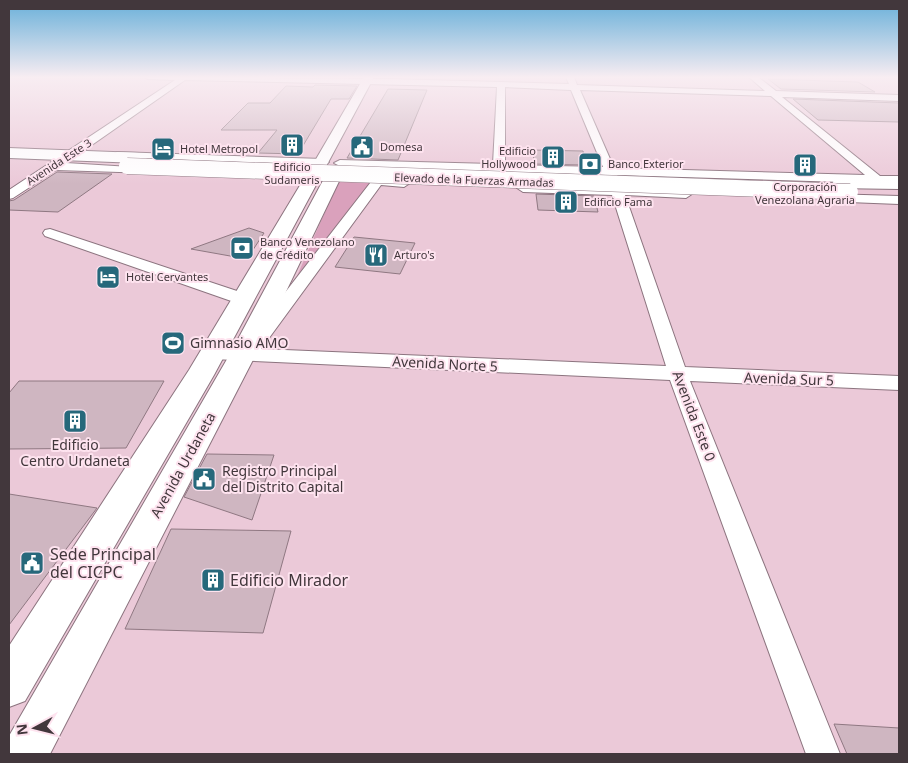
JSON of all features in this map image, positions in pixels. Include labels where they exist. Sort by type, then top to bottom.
[{"type":"main road","name":"Avenida Urdaneta","points":[[25,754],[228,354],[357,113]]},
{"type":"main road","name":"Avenida Urdaneta","points":[[9,685],[228,354],[243,299],[326,169],[347,148]]},
{"type":"main road","name":"Elevado de la Fuerzas Armadas","points":[[9,153],[72,154],[133,162]]},
{"type":"main road","name":"Elevado de la Fuerzas Armadas","points":[[9,164],[54,166],[133,162],[843,185],[895,189]]},
{"type":"main road","points":[[867,200],[895,189]]},
{"type":"street","name":"Avenida Este 3","points":[[9,194],[54,166],[132,113]]},
{"type":"street","points":[[499,167],[501,113]]},
{"type":"street","name":"Avenida Este 0","points":[[585,113],[610,170],[678,374],[823,754]]},
{"type":"street","points":[[797,113],[895,189]]},
{"type":"street","points":[[72,154],[145,155],[326,169]]},
{"type":"street","points":[[54,166],[326,169],[499,167],[610,170],[843,185]]},
{"type":"street","points":[[228,354],[258,342],[378,181],[617,192],[867,200]]},
{"type":"street","points":[[50,233],[243,299]]},
{"type":"street","name":"Avenida Norte 5","points":[[228,354],[678,374]]},
{"type":"street","name":"Avenida Sur 5","points":[[678,374],[899,383]]},
{"type":"shaded area","points":[[9,113],[899,113],[899,754],[9,754]]},
{"type":"shaded area","points":[[338,182],[370,183],[297,276]]},
{"type":"building","points":[[238,113],[323,113],[298,154],[258,153],[277,130],[221,130]]},
{"type":"building","points":[[374,113],[418,113],[398,160],[347,158]]},
{"type":"building","points":[[809,113],[899,113],[899,122],[818,120]]},
{"type":"building","points":[[533,150],[583,151],[587,165],[534,164]]},
{"type":"building","points":[[57,172],[112,174],[58,212],[9,210],[9,201],[14,200]]},
{"type":"building","name":"Edificio Fama","points":[[536,194],[594,196],[598,212],[538,210]]},
{"type":"building","points":[[249,228],[264,233],[247,259],[191,249]]},
{"type":"building","name":"Arturo's","points":[[354,237],[415,243],[400,274],[335,267]]},
{"type":"building","name":"Edificio Centro Urdaneta","points":[[19,381],[164,381],[126,448],[9,449],[9,393]]},
{"type":"building","points":[[207,454],[274,455],[252,520],[184,497]]},
{"type":"building","name":"Sede Principal del CICPC","points":[[9,494],[97,508],[9,625]]},
{"type":"building","name":"Edificio Mirador","points":[[171,529],[291,531],[263,633],[125,629]]},
{"type":"building","points":[[834,724],[899,728],[899,754],[847,754]]},
{"type":"place","name":"Edificio Sudameris","points":[[292,145]]},
{"type":"place","name":"Domesa","points":[[362,147]]},
{"type":"place","name":"Hotel Metropol","points":[[163,149]]},
{"type":"place","name":"Edificio Hollywood","points":[[553,157]]},
{"type":"place","name":"Banco Exterior","points":[[590,164]]},
{"type":"place","name":"Corporación Venezolana Agraria","points":[[805,165]]},
{"type":"place","name":"Edificio Fama","points":[[566,202]]},
{"type":"place","name":"Banco Venezolano de Crédito","points":[[242,248]]},
{"type":"place","name":"Arturo's","points":[[376,255]]},
{"type":"place","name":"Hotel Cervantes","points":[[108,277]]},
{"type":"place","name":"Gimnasio AMO","points":[[173,343]]},
{"type":"place","name":"Edificio Centro Urdaneta","points":[[75,421]]},
{"type":"place","name":"Registro Principal del Distrito Capital","points":[[204,479]]},
{"type":"place","name":"Sede Principal del CICPC","points":[[32,563]]},
{"type":"place","name":"Edificio Mirador","points":[[213,580]]}]
